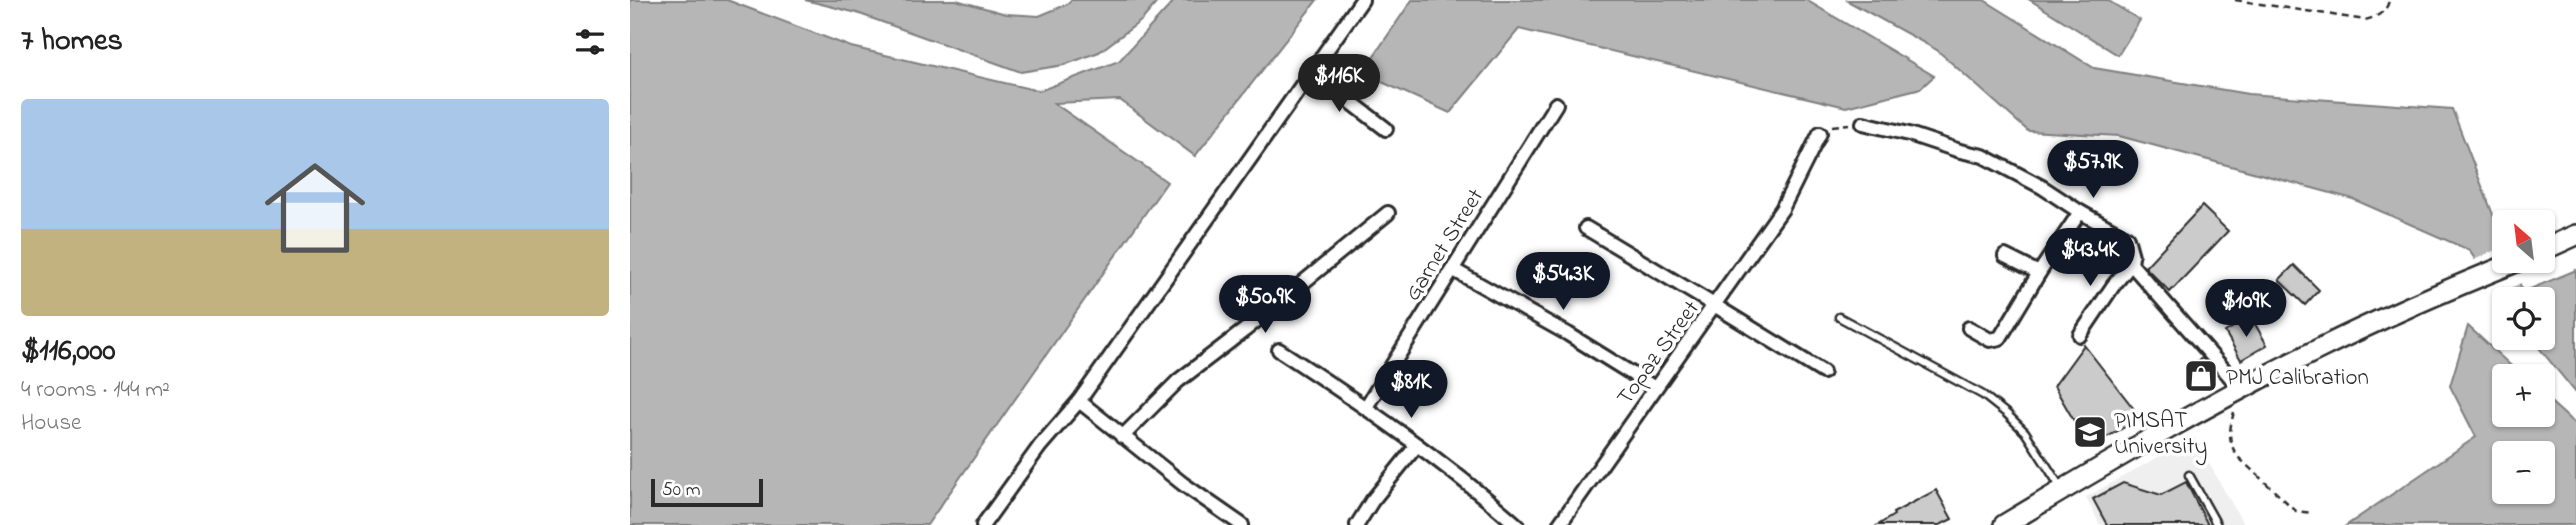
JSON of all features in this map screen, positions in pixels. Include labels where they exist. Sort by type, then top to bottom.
[{"type":"highway","points":[[2555,245],[2576,235]]},
{"type":"highway","points":[[2004,525],[2165,430],[2241,389],[2321,348],[2492,272]]},
{"type":"street","points":[[983,525],[1040,446],[1079,401],[1362,0]]},
{"type":"street","points":[[1312,72],[1386,129]]},
{"type":"street","name":"Garnet Street","points":[[1366,407],[1556,104]]},
{"type":"street","points":[[1863,123],[1983,156],[2127,237],[2132,256],[2131,264],[2112,286],[2080,335]]},
{"type":"street","points":[[1586,228],[1714,305],[1782,209],[1820,133]]},
{"type":"street","points":[[1969,328],[1990,340],[2000,338],[2080,212]]},
{"type":"street","points":[[1122,437],[1178,382],[1388,213]]},
{"type":"street","points":[[2005,256],[2039,274]]},
{"type":"street","points":[[2131,264],[2241,389]]},
{"type":"street","points":[[1452,269],[1568,334],[1655,388]]},
{"type":"street","name":"Topaz Street","points":[[1559,525],[1714,305],[1822,372]]},
{"type":"street","points":[[1279,350],[1366,407],[1517,525]]},
{"type":"street","points":[[1079,401],[1183,484],[1242,525]]},
{"type":"street","points":[[1357,525],[1384,485],[1417,445]]},
{"type":"lane","points":[[1839,317],[1983,394],[2025,432],[2062,490]]},
{"type":"lane","points":[[2189,475],[2217,525]]},
{"type":"path","points":[[2235,0],[2365,20],[2384,11],[2389,0]]},
{"type":"path","points":[[2241,389],[2229,430],[2233,451],[2296,512],[2312,513]]},
{"type":"shaded area","points":[[630,0],[727,0],[851,47],[1039,91],[1119,61],[1175,0],[1317,0],[1195,156],[1120,100],[1054,103],[1167,182],[927,525],[630,525]]},
{"type":"shaded area","points":[[805,0],[956,0],[1006,14],[1039,16],[1068,4],[1071,0],[1159,0],[1142,20],[1099,52],[1064,65],[1021,72],[857,13]]},
{"type":"shaded area","points":[[1412,0],[1806,0],[1934,76],[1921,88],[1846,107],[1519,29],[1450,113],[1362,73]]},
{"type":"shaded area","points":[[1846,0],[1984,0],[2094,68],[2248,94],[2452,109],[2492,212],[2492,273],[2516,273],[2521,287],[2493,287],[2469,250],[2353,199],[2119,136],[2028,131],[1937,50]]},
{"type":"shaded area","points":[[2030,0],[2107,0],[2140,20],[2118,55]]},
{"type":"shaded area","points":[[2576,270],[2576,393],[2555,364],[2541,350],[2555,350],[2555,287],[2535,287]]},
{"type":"shaded area","points":[[2468,326],[2509,364],[2492,364],[2492,427],[2555,427],[2555,406],[2576,425],[2576,525],[2347,525],[2476,437],[2450,386]]},
{"type":"shaded area","points":[[2194,437],[2244,525],[2100,525],[2086,497]]},
{"type":"pier","points":[[2492,252],[2492,273],[2520,273],[2523,282],[2513,287],[2492,287],[2492,292],[2474,260]]},
{"type":"building","points":[[2202,206],[2228,231],[2170,292],[2145,267]]},
{"type":"building","points":[[2294,265],[2319,290],[2305,305],[2279,280]]},
{"type":"building","points":[[2251,317],[2267,345],[2241,360],[2225,332]]},
{"type":"building","points":[[2084,345],[2141,418],[2089,447],[2054,386]]},
{"type":"building","points":[[2202,358],[2214,371],[2198,381],[2189,367]]},
{"type":"building","points":[[2186,482],[2208,525],[2107,525],[2093,499],[2123,483],[2161,495]]},
{"type":"building","points":[[1936,490],[1952,519],[1940,525],[1878,525],[1894,515],[1893,513]]},
{"type":"place","name":"PMJ Calibration","points":[[2201,376]]},
{"type":"place","name":"PIMSAT University","points":[[2090,432]]}]
